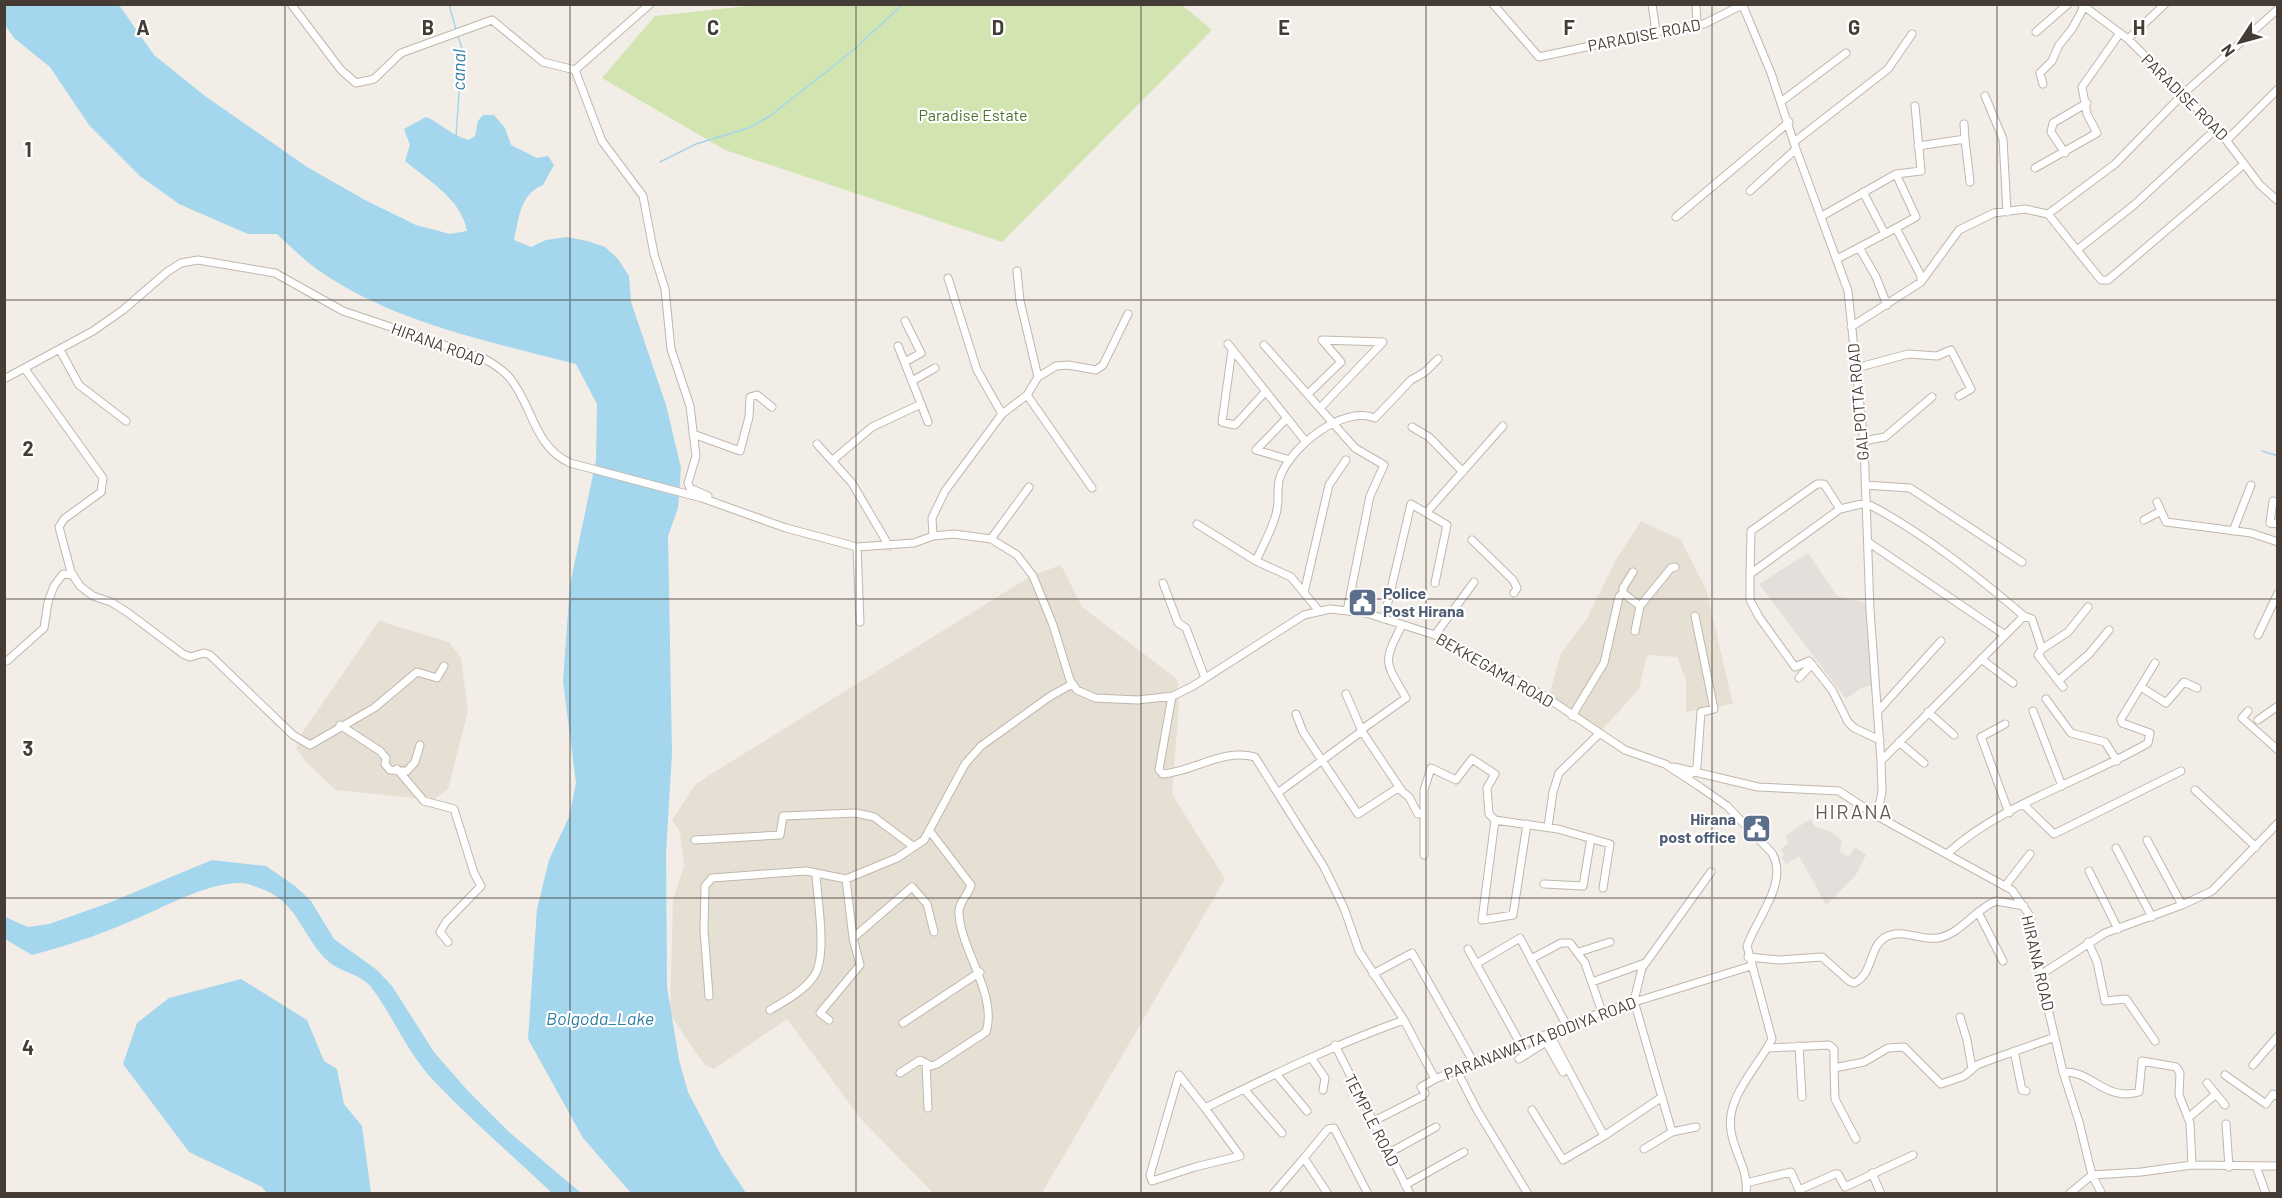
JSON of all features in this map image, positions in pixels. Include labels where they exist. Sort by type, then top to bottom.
[{"type":"street","points":[[291,4],[341,70],[356,82],[374,79],[401,53],[492,20],[543,62],[575,70]]},
{"type":"street","points":[[575,70],[650,4]]},
{"type":"street","name":"PARADISE ROAD","points":[[1493,4],[1539,57],[1656,32],[1697,26],[1744,5]]},
{"type":"street","points":[[1652,4],[1656,32]]},
{"type":"street","points":[[1696,4],[1697,26]]},
{"type":"street","points":[[2036,32],[2068,4]]},
{"type":"street","points":[[2128,39],[2165,4]]},
{"type":"street","name":"GALPOTTA ROAD","points":[[1744,5],[1782,101],[1795,145],[1848,291],[1863,441],[1870,610],[1880,740],[1882,792],[1877,816]]},
{"type":"street","points":[[2043,84],[2040,72],[2052,61],[2082,6]]},
{"type":"street","name":"PARADISE ROAD","points":[[2082,6],[2128,39],[2217,128],[2228,140],[2242,165],[2277,201]]},
{"type":"street","points":[[2048,214],[2115,164],[2183,94],[2277,9]]},
{"type":"street","points":[[2035,168],[2097,133],[2087,114],[2087,103],[2082,87],[2120,33]]},
{"type":"street","points":[[1750,191],[1795,145],[1888,69],[1912,34]]},
{"type":"street","points":[[1782,101],[1846,52]]},
{"type":"street","points":[[575,70],[602,141],[643,196],[654,254],[665,289],[671,350],[690,406],[696,456],[688,483],[690,488],[714,502]]},
{"type":"street","points":[[2228,140],[2277,89]]},
{"type":"street","points":[[1985,96],[2003,139],[2007,212]]},
{"type":"street","points":[[2065,153],[2051,132],[2053,123],[2087,103]]},
{"type":"street","points":[[1822,216],[1896,174],[1921,171],[1915,106]]},
{"type":"street","points":[[1676,217],[1789,122]]},
{"type":"street","points":[[1964,124],[1970,182]]},
{"type":"street","points":[[2077,250],[2134,206],[2217,128]]},
{"type":"street","points":[[1918,146],[1965,139]]},
{"type":"street","points":[[1851,327],[1921,282],[1959,230],[1994,213],[2025,209],[2048,214],[2101,280],[2108,280],[2242,165]]},
{"type":"street","points":[[1837,259],[1916,218],[1896,174]]},
{"type":"street","points":[[1863,192],[1886,234]]},
{"type":"street","points":[[1896,228],[1921,276],[1921,282]]},
{"type":"street","points":[[1860,249],[1876,277],[1887,305]]},
{"type":"street","name":"HIRANA ROAD","points":[[4,379],[60,350],[123,310],[180,263],[198,260],[257,268],[275,273],[344,310],[483,358],[495,365],[509,377],[547,446],[557,457],[584,467],[702,498],[786,528],[857,547]]},
{"type":"street","points":[[1017,271],[1020,301],[1038,377]]},
{"type":"street","points":[[948,278],[977,370],[1002,414]]},
{"type":"street","points":[[933,536],[932,518],[945,491],[1002,414],[1027,395],[1038,377],[1056,366],[1068,365],[1096,370],[1103,365],[1128,314]]},
{"type":"street","points":[[905,321],[921,353],[905,362]]},
{"type":"street","points":[[1309,393],[1341,362],[1322,340],[1383,342],[1320,408]]},
{"type":"street","points":[[1264,345],[1289,376],[1309,393],[1331,423],[1355,448],[1384,465],[1370,496],[1347,611]]},
{"type":"street","points":[[898,346],[928,422]]},
{"type":"street","points":[[1266,391],[1235,425],[1222,422],[1230,347],[1266,391],[1306,442]]},
{"type":"street","points":[[60,350],[79,385],[126,421]]},
{"type":"street","points":[[1856,369],[1908,354],[1937,356],[1951,350],[1971,389],[1959,396]]},
{"type":"street","points":[[1256,561],[1277,513],[1280,478],[1290,460],[1306,442],[1331,423],[1365,414],[1375,418],[1411,380],[1425,372],[1438,359]]},
{"type":"street","points":[[912,381],[935,368]]},
{"type":"street","points":[[25,369],[104,478],[101,492],[64,519],[59,526],[72,575],[86,591],[118,606],[183,654],[190,657],[204,653],[210,655],[298,739],[310,745],[340,725],[374,708],[417,672],[437,678],[444,666]]},
{"type":"street","points":[[693,434],[740,451],[749,417],[750,397],[757,395],[772,407]]},
{"type":"street","points":[[1027,395],[1092,488]]},
{"type":"street","points":[[1863,441],[1884,437],[1932,397]]},
{"type":"street","points":[[833,460],[872,427],[921,404]]},
{"type":"street","points":[[1287,418],[1256,450],[1290,460]]},
{"type":"street","points":[[1426,513],[1503,426]]},
{"type":"street","points":[[1412,427],[1429,436],[1463,472]]},
{"type":"street","points":[[817,444],[852,483],[889,546]]},
{"type":"street","points":[[1304,593],[1329,485],[1346,460]]},
{"type":"street","points":[[1840,509],[1824,484],[1817,484],[1751,531],[1750,600],[1759,617],[1795,667],[1809,661],[1832,690],[1848,722],[1854,728],[1880,740]]},
{"type":"street","points":[[1865,485],[1910,488],[2022,562]]},
{"type":"street","points":[[2233,531],[2251,485]]},
{"type":"street","points":[[992,539],[1029,488]]},
{"type":"street","points":[[2273,501],[2270,523],[2277,524]]},
{"type":"street","points":[[2157,502],[2166,522],[2251,533],[2277,542]]},
{"type":"street","points":[[1750,574],[1840,509],[1866,503],[1892,516],[1982,580],[2024,616],[2032,619],[2042,649]]},
{"type":"street","points":[[1384,619],[1411,504],[1447,525],[1435,583]]},
{"type":"street","points":[[2144,520],[2161,511]]},
{"type":"street","points":[[1197,525],[1256,561],[1291,577],[1319,611]]},
{"type":"street","points":[[709,996],[704,930],[705,886],[712,878],[806,871],[846,879],[897,858],[924,840],[965,764],[981,746],[1049,697],[1072,684],[1033,576],[1017,555],[992,539],[954,534],[933,536],[914,543],[857,547],[860,622]]},
{"type":"street","points":[[1472,540],[1513,580],[1517,588],[1514,593]]},
{"type":"street","points":[[1868,542],[2005,635]]},
{"type":"street","points":[[1635,631],[1640,606],[1671,568],[1675,567]]},
{"type":"street","points":[[1572,716],[1604,663],[1619,597],[1633,572]]},
{"type":"street","points":[[7,660],[44,628],[48,602],[54,586],[63,574],[72,575]]},
{"type":"street","points":[[1435,635],[1474,582]]},
{"type":"street","points":[[1163,583],[1178,623],[1186,628],[1205,678]]},
{"type":"street","points":[[1623,593],[1640,606]]},
{"type":"street","points":[[2258,635],[2277,593]]},
{"type":"street","points":[[2063,687],[2038,655],[2042,649],[2068,632],[2088,607]]},
{"type":"street","name":"BEKKEGAMA ROAD","points":[[1072,684],[1077,690],[1095,698],[1138,700],[1172,696],[1205,678],[1304,615],[1330,609],[1384,619],[1435,635],[1543,695],[1598,735],[1624,750],[1665,765],[1687,778],[1727,807],[1772,853],[1778,862],[1776,885],[1752,933],[1747,946],[1748,957]]},
{"type":"street","points":[[1687,778],[1697,767],[1701,745],[1701,712],[1714,709],[1695,616]]},
{"type":"street","points":[[1881,761],[2024,616]]},
{"type":"street","points":[[1279,792],[1406,698],[1386,663],[1388,653],[1402,625]]},
{"type":"street","points":[[2058,681],[2089,654],[2109,630]]},
{"type":"street","points":[[1878,711],[1941,641]]},
{"type":"street","points":[[1981,659],[2013,683]]},
{"type":"street","points":[[1947,854],[1962,839],[2009,813],[2117,761],[2148,743],[2151,736],[2147,731],[2122,723],[2121,719],[2155,663]]},
{"type":"street","points":[[1799,678],[1812,664]]},
{"type":"street","points":[[2141,687],[2166,703],[2184,682],[2196,688]]},
{"type":"street","points":[[1346,694],[1361,730],[1402,791]]},
{"type":"street","name":"PARANAWATTA BODIYA ROAD","points":[[1172,696],[1159,770],[1163,774],[1183,771],[1222,756],[1242,754],[1255,757],[1324,867],[1344,908],[1359,951],[1404,1020],[1435,1079],[1602,1012],[1751,966]]},
{"type":"street","points":[[2046,699],[2071,733],[2105,742],[2117,761]]},
{"type":"street","points":[[2258,720],[2276,708]]},
{"type":"street","points":[[2033,711],[2061,786]]},
{"type":"street","points":[[2248,711],[2242,718],[2277,750]]},
{"type":"street","points":[[1928,712],[1954,735]]},
{"type":"street","points":[[1296,714],[1303,732],[1358,814],[1398,788],[1409,797],[1418,814],[1423,813]]},
{"type":"street","points":[[2005,724],[1981,738],[2009,813]]},
{"type":"street","points":[[340,725],[381,751],[386,758],[385,764],[390,770],[407,771],[415,762],[420,745]]},
{"type":"street","points":[[1548,827],[1553,792],[1559,773],[1598,735]]},
{"type":"street","points":[[1899,742],[1924,763]]},
{"type":"street","points":[[1424,855],[1424,790],[1431,768],[1456,780],[1472,759],[1495,774],[1487,788],[1489,814],[1495,820],[1548,827],[1610,844],[1603,888]]},
{"type":"street","points":[[1665,765],[1758,788],[1839,791],[1877,816],[2006,885],[2024,906]]},
{"type":"street","points":[[397,770],[424,801],[454,809],[474,873],[481,886],[446,921],[440,932],[448,942]]},
{"type":"street","points":[[2024,805],[2054,834],[2181,771]]},
{"type":"street","points":[[2195,790],[2256,847]]},
{"type":"street","points":[[695,840],[780,835],[783,816],[856,813],[874,817],[914,847]]},
{"type":"street","points":[[1495,820],[1482,920],[1513,915],[1527,824]]},
{"type":"street","points":[[2040,975],[2088,942],[2212,891],[2277,823]]},
{"type":"street","points":[[900,1073],[920,1060],[931,1066],[937,1064],[986,1032],[989,1024],[980,972],[966,946],[958,914],[961,902],[971,885],[929,830]]},
{"type":"street","points":[[1544,884],[1583,886],[1591,838]]},
{"type":"street","points":[[2147,840],[2182,905]]},
{"type":"street","points":[[2116,848],[2152,917]]},
{"type":"street","points":[[2006,885],[2030,854]]},
{"type":"street","points":[[2090,871],[2118,929]]},
{"type":"street","points":[[1672,1132],[1634,1001],[1645,963],[1711,872]]},
{"type":"street","points":[[770,1010],[793,996],[815,976],[821,959],[816,874]]},
{"type":"street","points":[[829,1020],[820,1013],[860,965],[853,938],[846,879]]},
{"type":"street","points":[[853,938],[912,887],[927,904],[934,932]]},
{"type":"street","name":"HIRANA ROAD","points":[[1748,957],[1779,960],[1822,957],[1849,981],[1854,982],[1865,974],[1881,939],[1899,933],[1937,938],[1951,934],[1996,901],[2024,906],[2030,916],[2040,975],[2063,1072],[2079,1122],[2092,1175],[2102,1194]]},
{"type":"street","points":[[1978,912],[2003,961]]},
{"type":"street","points":[[1476,964],[1520,938],[1567,1026]]},
{"type":"street","points":[[1579,952],[1610,942]]},
{"type":"street","points":[[2088,942],[2097,962],[2104,1000],[2126,999],[2155,1041]]},
{"type":"street","points":[[1531,959],[1561,943],[1570,943],[1579,952],[1602,1012]]},
{"type":"street","points":[[1468,949],[1521,1045]]},
{"type":"street","points":[[1373,974],[1412,953],[1474,1063]]},
{"type":"street","points":[[1746,1194],[1746,1183],[1730,1127],[1742,1087],[1772,1039],[1770,1023],[1748,957]]},
{"type":"street","points":[[1592,982],[1645,963]]},
{"type":"street","points":[[903,1023],[980,972]]},
{"type":"street","points":[[1959,1017],[1967,1040],[1972,1069]]},
{"type":"street","points":[[1205,1108],[1312,1059],[1335,1046],[1404,1020]]},
{"type":"street","points":[[1549,1033],[1604,1136]]},
{"type":"street","points":[[1519,1059],[1546,1042],[1549,1033]]},
{"type":"street","points":[[2253,1065],[2277,1036]]},
{"type":"street","points":[[1834,1068],[1864,1062],[1896,1046],[1904,1047],[1912,1052],[1941,1084],[1964,1076],[1972,1069],[2014,1051],[2055,1037]]},
{"type":"street","points":[[1546,1042],[1563,1072]]},
{"type":"street","name":"TEMPLE ROAD","points":[[1335,1046],[1410,1194]]},
{"type":"street","points":[[1799,1046],[1802,1097]]},
{"type":"street","points":[[1768,1048],[1832,1046],[1839,1109],[1856,1139]]},
{"type":"street","points":[[2014,1051],[2022,1090],[2026,1091]]},
{"type":"street","points":[[2063,1072],[2075,1073],[2114,1093],[2133,1094],[2139,1092],[2142,1058],[2178,1070],[2179,1095],[2188,1118],[2192,1165]]},
{"type":"street","points":[[1312,1059],[1325,1078],[1323,1090]]},
{"type":"street","points":[[926,1064],[928,1108]]},
{"type":"street","points":[[1456,1069],[1477,1110],[1528,1194]]},
{"type":"street","points":[[1179,1075],[1205,1108],[1240,1156],[1152,1181],[1150,1175],[1179,1075]]},
{"type":"street","points":[[1277,1075],[1307,1111]]},
{"type":"street","points":[[2225,1075],[2266,1104],[2273,1094],[2277,1096]]},
{"type":"street","points":[[1372,1122],[1423,1096],[1425,1093],[1421,1087],[1435,1079]]},
{"type":"street","points":[[2207,1083],[2225,1105]]},
{"type":"street","points":[[1244,1089],[1282,1133]]},
{"type":"street","points":[[2188,1118],[2216,1094]]},
{"type":"street","points":[[1532,1110],[1563,1160],[1662,1097]]},
{"type":"street","points":[[2226,1124],[2229,1167]]},
{"type":"street","points":[[1389,1153],[1436,1127]]},
{"type":"street","points":[[1644,1149],[1672,1132],[1696,1127]]},
{"type":"street","points":[[1273,1194],[1328,1129],[1334,1128],[1368,1194]]},
{"type":"street","points":[[1405,1185],[1464,1152]]},
{"type":"street","points":[[1746,1183],[1791,1172],[1799,1190],[1835,1174],[1838,1174],[1845,1187],[1913,1155]]},
{"type":"street","points":[[1304,1158],[1323,1192]]},
{"type":"street","points":[[2069,1194],[2092,1175],[2141,1172],[2192,1165],[2277,1166]]},
{"type":"street","points":[[2256,1166],[2266,1194]]},
{"type":"street","points":[[1872,1173],[1881,1194]]},
{"type":"shaded area","points":[[1641,521],[1681,540],[1706,589],[1733,704],[1686,712],[1686,680],[1677,657],[1647,655],[1639,689],[1601,731],[1548,700],[1561,653],[1586,620],[1617,558]]},
{"type":"shaded area","points":[[1808,553],[1837,596],[1867,603],[1873,685],[1861,688],[1846,699],[1759,584]]},
{"type":"shaded area","points":[[1061,565],[1082,607],[1177,679],[1179,705],[1172,794],[1225,879],[1042,1193],[933,1193],[861,1119],[787,1019],[714,1069],[706,1066],[696,1053],[670,1014],[673,900],[684,866],[680,832],[672,820],[695,785],[708,776],[1033,575]]},
{"type":"shaded area","points":[[379,621],[449,642],[461,658],[468,711],[448,789],[433,800],[336,790],[306,762],[296,748],[302,733]]},
{"type":"shaded area","points":[[1810,819],[1816,827],[1831,832],[1842,840],[1840,852],[1848,857],[1855,847],[1866,855],[1856,875],[1826,905],[1799,856],[1786,864],[1781,857],[1785,855],[1781,849],[1788,843],[1785,836]]},
{"type":"green space","name":"Paradise Estate","points":[[767,4],[1182,5],[1212,30],[1002,242],[725,150],[602,78],[655,16]]},
{"type":"water","name":"Bolgoda_Lake","points":[[4,5],[119,5],[154,55],[205,96],[307,167],[365,200],[416,225],[450,234],[467,231],[464,220],[443,192],[405,161],[410,145],[404,129],[426,117],[457,136],[469,140],[475,136],[478,121],[483,115],[494,115],[505,128],[511,145],[537,158],[548,156],[554,165],[543,185],[529,194],[525,201],[519,215],[514,240],[531,247],[546,240],[567,237],[587,241],[605,247],[618,259],[629,276],[631,302],[666,405],[681,468],[678,508],[668,536],[672,754],[666,852],[667,987],[679,1060],[688,1092],[721,1155],[746,1193],[631,1193],[583,1138],[528,1039],[537,909],[549,860],[569,817],[576,783],[563,681],[570,585],[596,460],[597,404],[576,364],[476,338],[410,317],[378,304],[318,270],[277,234],[248,234],[179,204],[140,176],[89,125],[50,67],[14,38],[5,25]]},
{"type":"water","points":[[212,860],[266,866],[295,886],[311,901],[334,939],[377,970],[392,986],[434,1052],[467,1090],[509,1132],[581,1193],[552,1193],[463,1110],[424,1070],[371,987],[329,962],[312,942],[291,910],[272,894],[243,883],[217,886],[105,932],[32,955],[5,939],[5,917],[28,927],[49,924],[106,904]]},
{"type":"water","points":[[241,979],[307,1020],[324,1061],[337,1069],[344,1104],[362,1126],[371,1193],[267,1193],[262,1187],[189,1152],[123,1064],[137,1023],[169,998]]},
{"type":"waterway","name":"canal","points":[[449,4],[456,30]]},
{"type":"waterway","points":[[660,162],[696,144],[748,128],[770,116],[850,53],[903,4]]},
{"type":"waterway","name":"canal","points":[[456,137],[462,48],[457,34]]},
{"type":"waterway","points":[[2262,451],[2278,456]]},
{"type":"place","name":"Police Post Hirana","points":[[1362,602]]},
{"type":"place","name":"Hirana post office","points":[[1757,828]]},
{"type":"district","name":"HIRANA","points":[[1854,812]]}]
